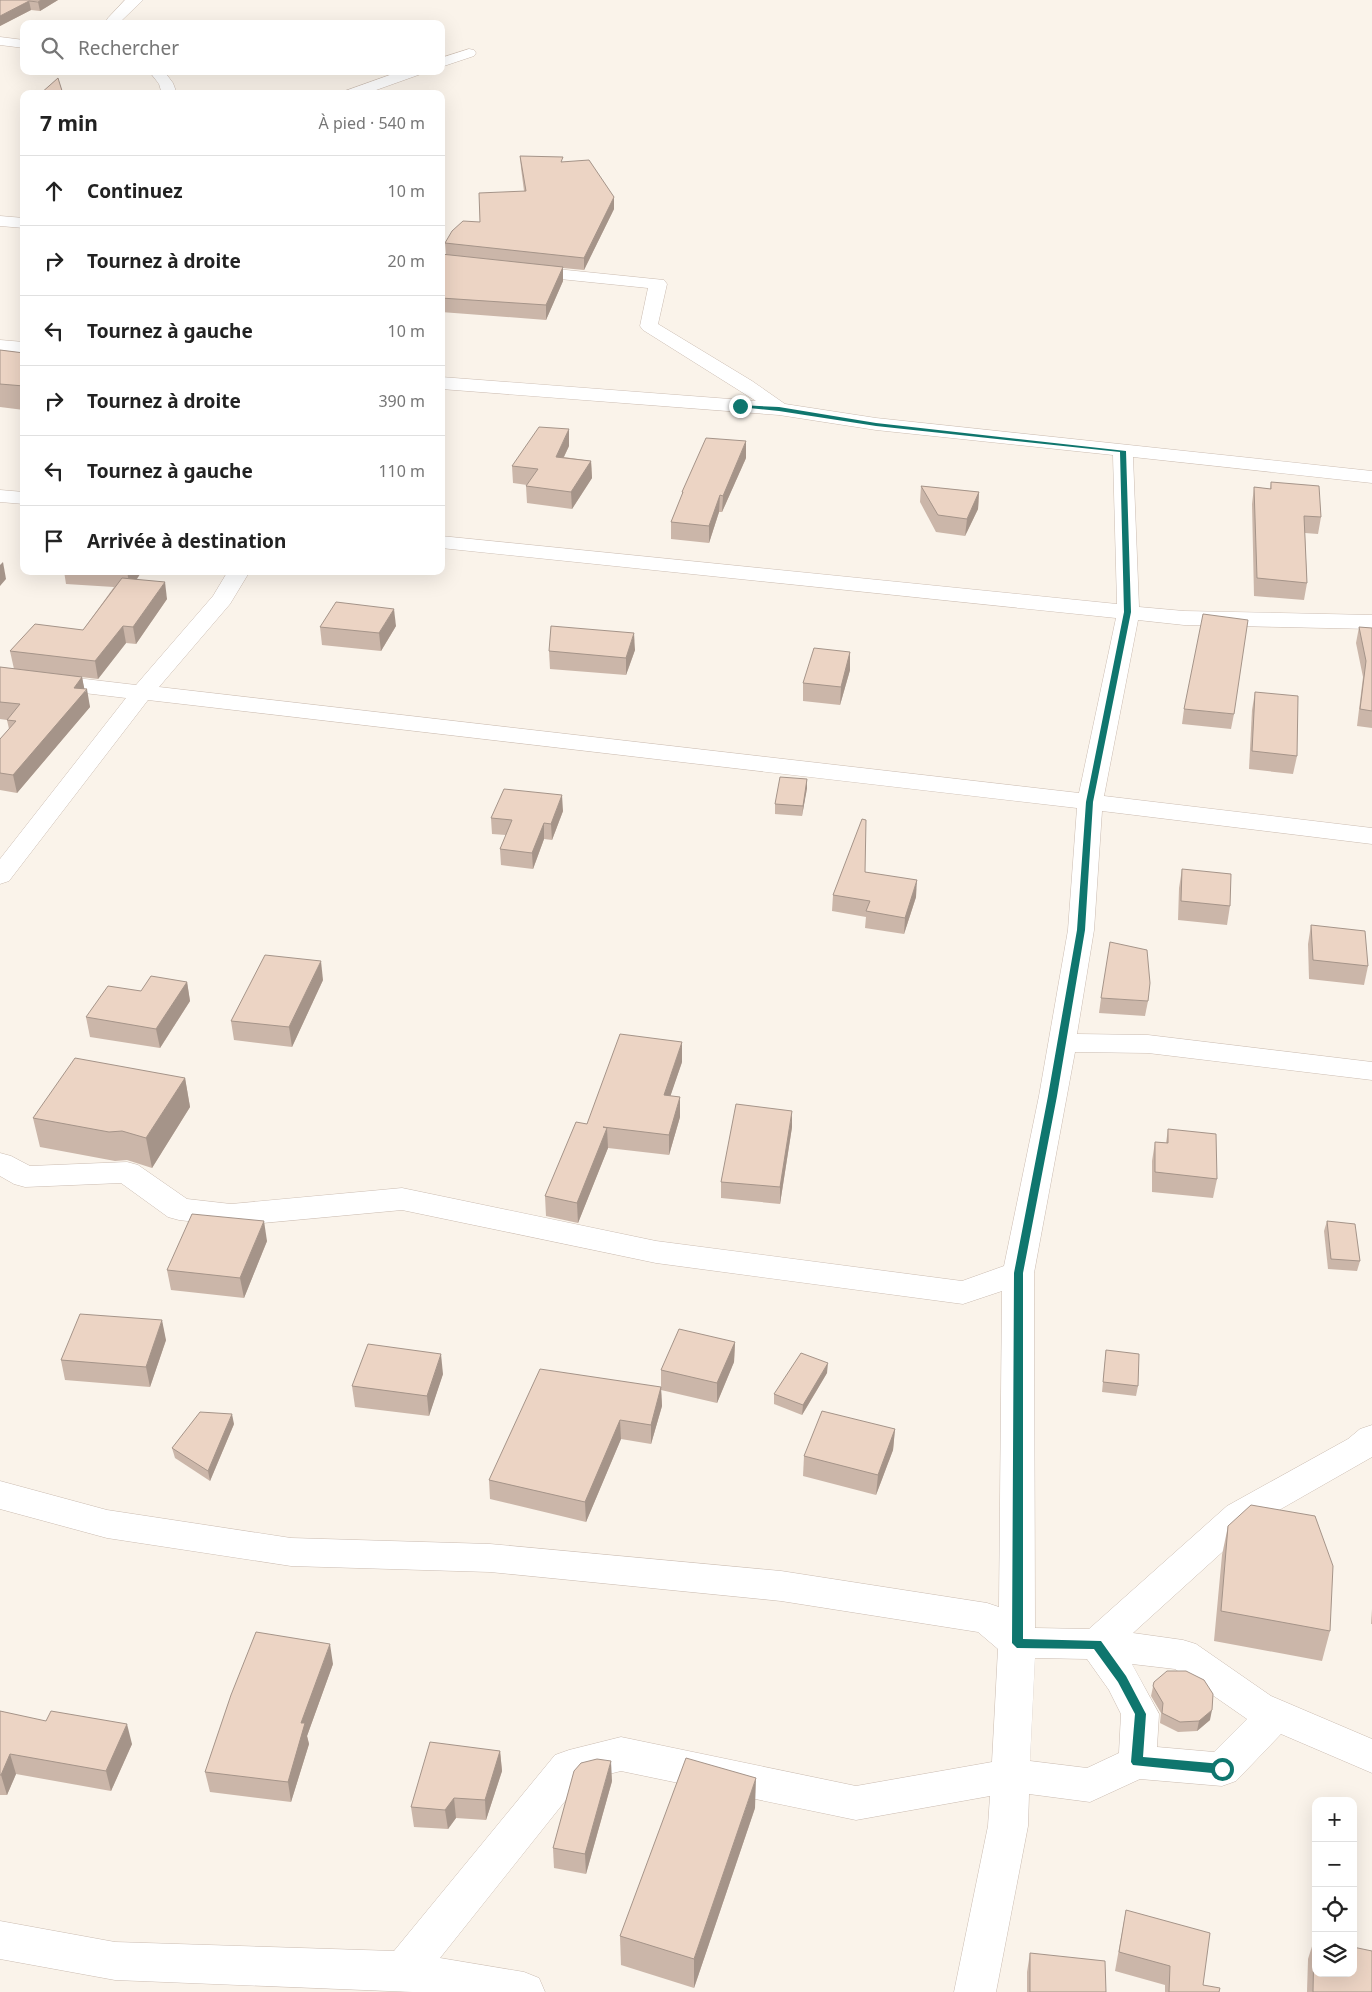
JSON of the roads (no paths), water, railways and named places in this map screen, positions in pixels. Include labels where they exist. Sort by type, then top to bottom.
[{"type":"street","points":[[113,20],[130,0]]},
{"type":"street","points":[[0,41],[20,44]]},
{"type":"street","points":[[445,62],[469,53]]},
{"type":"street","points":[[159,75],[169,90]]},
{"type":"street","points":[[361,90],[405,75]]},
{"type":"street","points":[[0,221],[20,223]]},
{"type":"street","points":[[514,269],[658,284],[649,326],[745,385],[779,409]]},
{"type":"street","points":[[0,346],[20,348]]},
{"type":"street","points":[[445,383],[779,409],[876,424],[1372,477]]},
{"type":"street","points":[[975,1992],[1008,1826],[1017,1643],[1018,1273],[1062,1043],[1081,930],[1090,802],[1128,612],[1123,451]]},
{"type":"street","points":[[0,496],[20,498]]},
{"type":"street","points":[[445,542],[1184,618],[1372,622]]},
{"type":"street","points":[[0,876],[143,692],[222,600],[237,575]]},
{"type":"street","points":[[0,676],[1372,836]]},
{"type":"street","points":[[1062,1043],[1148,1044],[1372,1071]]},
{"type":"street","points":[[0,1163],[25,1177],[127,1172],[179,1209],[231,1216],[402,1200],[656,1252],[963,1293],[1018,1273]]},
{"type":"street","points":[[1097,1644],[1238,1516],[1360,1448],[1372,1438]]},
{"type":"street","points":[[0,1495],[107,1524],[290,1552],[490,1558],[781,1586],[987,1618],[1017,1643],[1097,1644],[1184,1655],[1258,1707],[1372,1756]]},
{"type":"street","points":[[1097,1644],[1122,1679],[1140,1714],[1137,1762]]},
{"type":"street","points":[[404,1971],[568,1767],[621,1754],[856,1803],[1011,1775],[1090,1785],[1137,1762],[1222,1769],[1276,1715]]},
{"type":"street","points":[[0,1940],[115,1961],[404,1971],[524,1992]]}]
